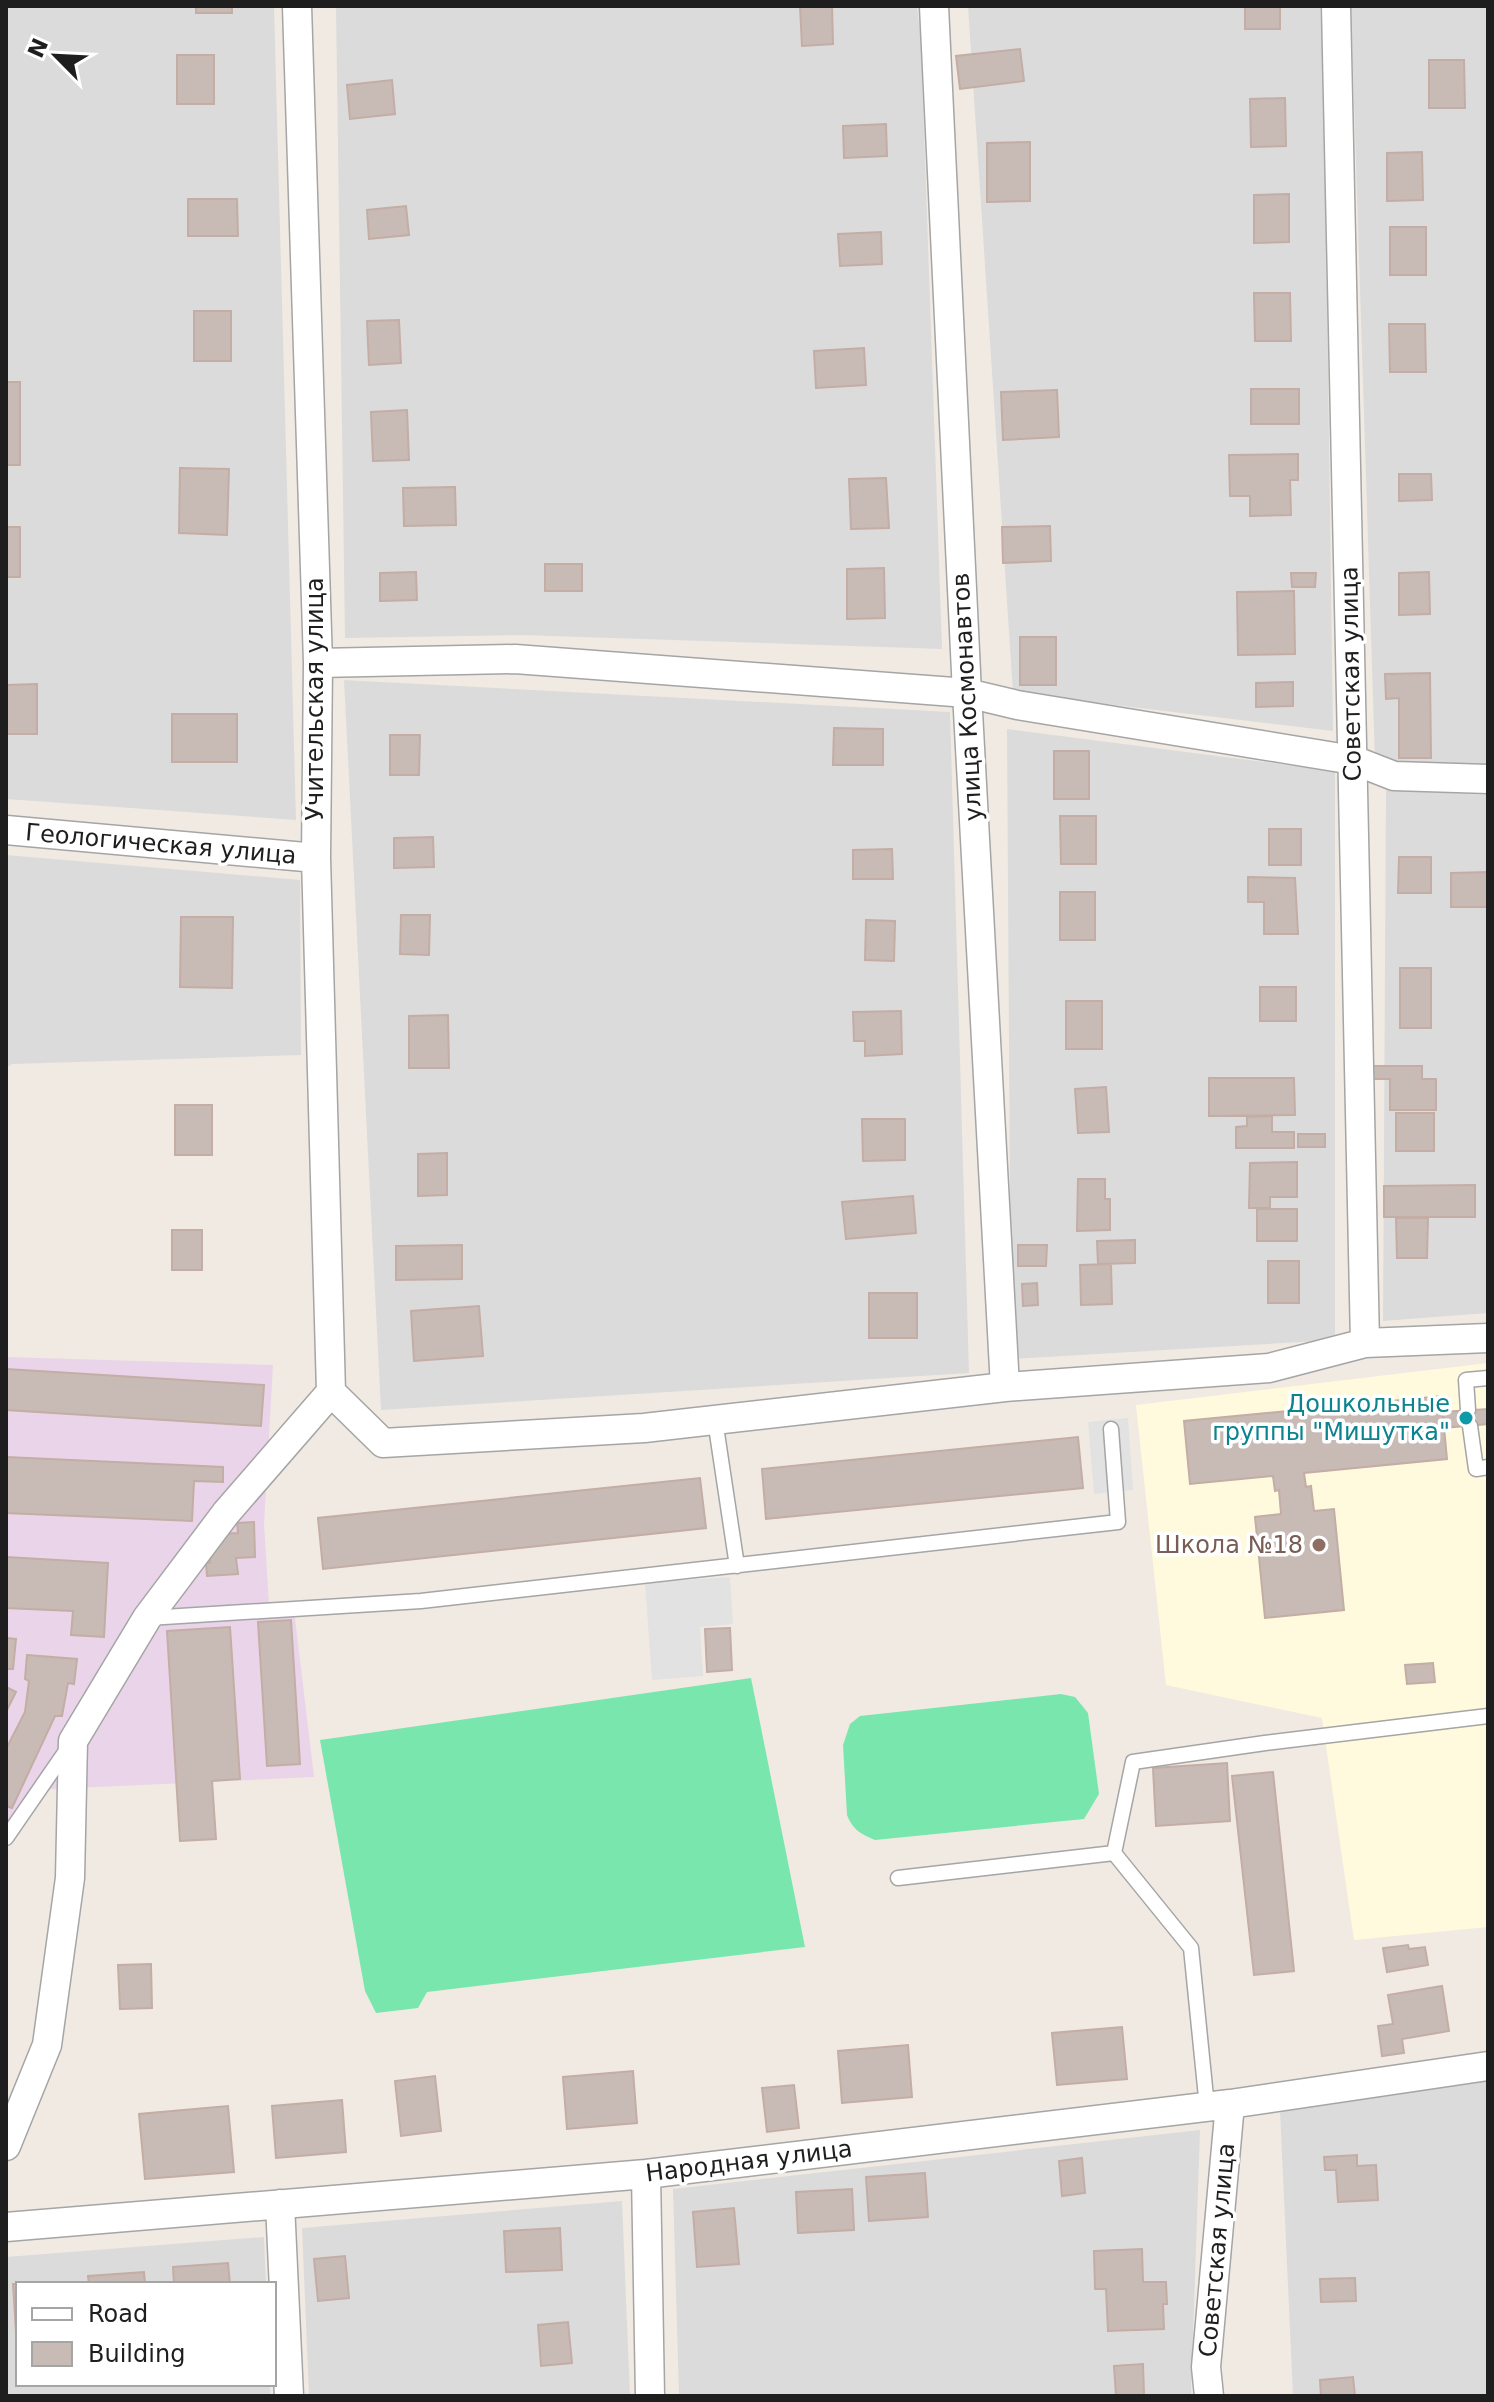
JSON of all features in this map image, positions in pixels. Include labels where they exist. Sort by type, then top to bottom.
[{"type":"street","name":"Учительская улица","points":[[297,6],[318,663],[316,858],[331,1392]]},
{"type":"street","name":"улица Космонавтов","points":[[934,6],[1005,1387]]},
{"type":"street","name":"Советская улица","points":[[1336,6],[1365,1343]]},
{"type":"street","points":[[318,663],[515,659],[967,693],[1017,705],[1353,760],[1394,776],[1488,779]]},
{"type":"street","name":"Геологическая улица","points":[[6,830],[316,858]]},
{"type":"street","points":[[6,2146],[47,2045],[70,1878],[73,1741],[147,1618],[226,1513],[331,1392],[383,1443],[644,1428],[1005,1387],[1269,1368],[1365,1343],[1488,1338]]},
{"type":"street","name":"Народная улица","points":[[6,2227],[646,2174],[1218,2106],[1488,2066]]},
{"type":"street","name":"Советская улица","points":[[1209,2396],[1206,2367],[1218,2106]]},
{"type":"street","points":[[646,2174],[650,2396]]},
{"type":"street","points":[[280,2204],[289,2396]]},
{"type":"lane","points":[[1488,1378],[1466,1380],[1476,1469],[1488,1467]]},
{"type":"lane","points":[[715,1420],[737,1566]]},
{"type":"lane","points":[[147,1618],[421,1601],[1118,1522],[1111,1429]]},
{"type":"lane","points":[[1114,1853],[1133,1762],[1488,1716]]},
{"type":"lane","points":[[6,1838],[73,1741]]},
{"type":"lane","points":[[898,1878],[1114,1853]]},
{"type":"lane","points":[[1114,1853],[1191,1948],[1218,2106]]},
{"type":"shaded area","points":[[6,6],[274,6],[296,820],[6,799]]},
{"type":"shaded area","points":[[336,6],[917,6],[921,40],[942,649],[521,635],[345,638]]},
{"type":"shaded area","points":[[968,6],[1320,6],[1324,72],[1333,731],[1013,693]]},
{"type":"shaded area","points":[[1351,6],[1488,6],[1488,768],[1375,762]]},
{"type":"shaded area","points":[[344,680],[950,712],[969,1373],[381,1410]]},
{"type":"shaded area","points":[[1007,729],[1335,771],[1335,1340],[1011,1359]]},
{"type":"shaded area","points":[[1386,790],[1488,795],[1488,1313],[1383,1321]]},
{"type":"shaded area","points":[[6,855],[300,880],[301,1055],[12,1064],[6,1068]]},
{"type":"shaded area","points":[[6,1357],[273,1365],[264,1524],[269,1604],[295,1618],[314,1777],[32,1790],[6,1825]]},
{"type":"shaded area","name":"Школа №18","points":[[1488,1363],[1488,1927],[1354,1940],[1322,1718],[1166,1685],[1136,1405]]},
{"type":"shaded area","points":[[1128,1418],[1133,1490],[1094,1494],[1088,1422]]},
{"type":"shaded area","points":[[730,1577],[733,1624],[700,1627],[703,1676],[652,1680],[645,1583]]},
{"type":"shaded area","points":[[1488,2080],[1488,2396],[1293,2396],[1280,2110]]},
{"type":"shaded area","points":[[1200,2130],[1191,2396],[679,2396],[673,2189]]},
{"type":"shaded area","points":[[622,2201],[630,2396],[309,2396],[302,2228]]},
{"type":"shaded area","points":[[264,2237],[266,2282],[16,2282],[16,2386],[270,2386],[270,2396],[6,2396],[6,2257]]},
{"type":"green space","points":[[751,1678],[805,1947],[427,1992],[418,2008],[376,2013],[365,1991],[320,1740]]},
{"type":"green space","points":[[1061,1694],[1075,1697],[1088,1713],[1099,1794],[1084,1819],[875,1840],[852,1824],[847,1815],[843,1745],[850,1724],[860,1716]]},
{"type":"building","points":[[196,6],[232,6],[232,13],[196,13]]},
{"type":"building","points":[[800,6],[832,6],[833,44],[802,46]]},
{"type":"building","points":[[1245,6],[1280,6],[1280,29],[1245,29]]},
{"type":"building","points":[[1020,49],[1024,81],[960,89],[956,56]]},
{"type":"building","points":[[177,55],[214,55],[214,104],[177,104]]},
{"type":"building","points":[[1429,60],[1464,60],[1465,108],[1429,108]]},
{"type":"building","points":[[392,80],[395,114],[350,119],[347,85]]},
{"type":"building","points":[[1285,98],[1286,146],[1251,147],[1250,99]]},
{"type":"building","points":[[886,124],[887,156],[844,158],[843,126]]},
{"type":"building","points":[[1030,142],[1030,201],[987,202],[987,143]]},
{"type":"building","points":[[1422,152],[1423,200],[1387,201],[1387,153]]},
{"type":"building","points":[[1289,194],[1289,242],[1254,243],[1254,195]]},
{"type":"building","points":[[188,199],[237,199],[238,236],[188,236]]},
{"type":"building","points":[[406,206],[409,235],[369,239],[367,210]]},
{"type":"building","points":[[1390,227],[1426,227],[1426,275],[1390,275]]},
{"type":"building","points":[[881,232],[882,264],[840,266],[838,234]]},
{"type":"building","points":[[1254,293],[1290,293],[1291,341],[1255,341]]},
{"type":"building","points":[[194,311],[231,311],[231,361],[194,361]]},
{"type":"building","points":[[399,320],[401,363],[369,365],[367,321]]},
{"type":"building","points":[[1389,324],[1425,324],[1426,372],[1390,372]]},
{"type":"building","points":[[864,348],[866,385],[816,388],[814,351]]},
{"type":"building","points":[[6,382],[20,382],[20,465],[6,465]]},
{"type":"building","points":[[1251,389],[1299,389],[1299,424],[1251,424]]},
{"type":"building","points":[[1057,390],[1059,437],[1003,440],[1001,392]]},
{"type":"building","points":[[407,410],[409,460],[373,461],[371,412]]},
{"type":"building","points":[[1298,454],[1298,480],[1290,480],[1291,515],[1250,516],[1250,496],[1230,496],[1229,455]]},
{"type":"building","points":[[180,468],[229,469],[227,535],[179,533]]},
{"type":"building","points":[[1399,474],[1431,474],[1432,500],[1399,501]]},
{"type":"building","points":[[886,478],[889,528],[851,529],[849,479]]},
{"type":"building","points":[[455,487],[456,525],[404,526],[403,488]]},
{"type":"building","points":[[1050,526],[1051,561],[1003,563],[1002,527]]},
{"type":"building","points":[[6,527],[20,527],[20,577],[6,577]]},
{"type":"building","points":[[545,564],[582,564],[582,591],[545,591]]},
{"type":"building","points":[[884,568],[885,618],[847,619],[847,569]]},
{"type":"building","points":[[416,572],[417,600],[380,601],[380,573]]},
{"type":"building","points":[[1429,572],[1430,614],[1399,615],[1399,573]]},
{"type":"building","points":[[1291,573],[1316,573],[1315,587],[1292,587]]},
{"type":"building","points":[[1294,591],[1295,654],[1238,655],[1237,592]]},
{"type":"building","points":[[1020,637],[1056,637],[1056,685],[1020,685]]},
{"type":"building","points":[[1430,673],[1431,758],[1399,758],[1399,698],[1386,699],[1385,674]]},
{"type":"building","points":[[1293,682],[1293,706],[1256,707],[1256,683]]},
{"type":"building","points":[[37,684],[37,734],[6,734],[6,685]]},
{"type":"building","points":[[172,714],[237,714],[237,762],[172,762]]},
{"type":"building","points":[[834,728],[883,729],[883,765],[833,765]]},
{"type":"building","points":[[390,735],[420,735],[419,775],[390,775]]},
{"type":"building","points":[[1054,751],[1089,751],[1089,799],[1054,799]]},
{"type":"building","points":[[1060,816],[1096,816],[1096,864],[1061,864]]},
{"type":"building","points":[[1269,829],[1301,829],[1301,865],[1269,865]]},
{"type":"building","points":[[433,837],[434,867],[394,868],[394,838]]},
{"type":"building","points":[[892,849],[893,879],[853,879],[853,850]]},
{"type":"building","points":[[1399,857],[1431,857],[1431,893],[1398,893]]},
{"type":"building","points":[[1488,872],[1488,907],[1451,907],[1451,873]]},
{"type":"building","points":[[1248,877],[1295,878],[1298,934],[1264,934],[1264,902],[1248,902]]},
{"type":"building","points":[[1060,892],[1095,892],[1095,940],[1060,940]]},
{"type":"building","points":[[401,915],[430,915],[429,955],[400,954]]},
{"type":"building","points":[[181,917],[233,917],[232,988],[180,987]]},
{"type":"building","points":[[866,920],[895,921],[894,961],[865,960]]},
{"type":"building","points":[[1400,968],[1431,968],[1431,1028],[1400,1028]]},
{"type":"building","points":[[1260,987],[1296,987],[1296,1021],[1260,1021]]},
{"type":"building","points":[[1066,1001],[1102,1001],[1102,1049],[1066,1049]]},
{"type":"building","points":[[901,1011],[902,1054],[865,1056],[865,1041],[854,1041],[853,1012]]},
{"type":"building","points":[[448,1015],[449,1068],[409,1068],[409,1016]]},
{"type":"building","points":[[1373,1066],[1422,1066],[1422,1079],[1436,1079],[1436,1110],[1390,1110],[1390,1079],[1373,1079]]},
{"type":"building","points":[[1209,1078],[1294,1078],[1295,1115],[1209,1116]]},
{"type":"building","points":[[1106,1087],[1109,1132],[1078,1133],[1075,1089]]},
{"type":"building","points":[[175,1105],[212,1105],[212,1155],[175,1155]]},
{"type":"building","points":[[1396,1113],[1434,1113],[1434,1151],[1396,1151]]},
{"type":"building","points":[[1272,1116],[1272,1132],[1294,1132],[1294,1148],[1236,1148],[1236,1127],[1247,1126],[1247,1117]]},
{"type":"building","points":[[862,1119],[905,1119],[905,1160],[863,1161]]},
{"type":"building","points":[[1298,1134],[1325,1134],[1325,1147],[1298,1147]]},
{"type":"building","points":[[447,1153],[447,1195],[418,1196],[418,1154]]},
{"type":"building","points":[[1297,1162],[1297,1197],[1270,1197],[1270,1208],[1249,1208],[1250,1163]]},
{"type":"building","points":[[1078,1179],[1105,1179],[1105,1199],[1110,1199],[1110,1230],[1077,1231]]},
{"type":"building","points":[[1475,1185],[1475,1217],[1384,1217],[1384,1186]]},
{"type":"building","points":[[913,1196],[916,1233],[846,1239],[842,1202]]},
{"type":"building","points":[[1257,1209],[1297,1209],[1297,1241],[1257,1241]]},
{"type":"building","points":[[1396,1218],[1428,1218],[1427,1258],[1397,1258]]},
{"type":"building","points":[[172,1230],[202,1230],[202,1270],[172,1270]]},
{"type":"building","points":[[1135,1240],[1135,1263],[1098,1264],[1097,1241]]},
{"type":"building","points":[[462,1245],[462,1279],[396,1280],[396,1246]]},
{"type":"building","points":[[1018,1245],[1047,1245],[1046,1266],[1018,1266]]},
{"type":"building","points":[[1268,1261],[1299,1261],[1299,1303],[1268,1303]]},
{"type":"building","points":[[1111,1264],[1112,1304],[1081,1305],[1080,1265]]},
{"type":"building","points":[[1037,1283],[1038,1305],[1023,1306],[1022,1284]]},
{"type":"building","points":[[869,1293],[917,1293],[917,1338],[869,1338]]},
{"type":"building","points":[[479,1306],[483,1356],[414,1361],[411,1311]]},
{"type":"building","points":[[6,1369],[264,1385],[261,1426],[6,1410]]},
{"type":"building","points":[[1441,1396],[1447,1459],[1304,1473],[1306,1487],[1311,1486],[1314,1511],[1334,1509],[1344,1610],[1265,1618],[1255,1517],[1281,1514],[1279,1490],[1275,1491],[1273,1476],[1190,1484],[1184,1421]]},
{"type":"building","name":"Дошкольные группы \"Мишутка\"","points":[[1488,1409],[1488,1424],[1444,1428],[1443,1412]]},
{"type":"building","points":[[1078,1437],[1083,1488],[766,1519],[762,1469]]},
{"type":"building","points":[[6,1457],[223,1467],[223,1482],[194,1481],[192,1521],[6,1513]]},
{"type":"building","points":[[700,1478],[706,1528],[323,1569],[318,1518]]},
{"type":"building","points":[[254,1522],[255,1557],[236,1558],[238,1574],[207,1576],[209,1547],[217,1534],[238,1533],[237,1523]]},
{"type":"building","points":[[6,1557],[108,1563],[104,1637],[71,1635],[73,1611],[6,1608]]},
{"type":"building","points":[[291,1620],[300,1764],[267,1766],[258,1622]]},
{"type":"building","points":[[230,1627],[240,1779],[212,1781],[216,1839],[180,1841],[167,1631]]},
{"type":"building","points":[[730,1628],[732,1670],[707,1672],[705,1629]]},
{"type":"building","points":[[6,1638],[16,1639],[13,1669],[6,1669]]},
{"type":"building","points":[[27,1655],[77,1659],[74,1684],[68,1683],[62,1716],[55,1716],[12,1808],[6,1806],[6,1749],[25,1712],[29,1681],[25,1679]]},
{"type":"building","points":[[1433,1663],[1435,1682],[1407,1684],[1405,1665]]},
{"type":"building","points":[[6,1687],[16,1692],[6,1712]]},
{"type":"building","points":[[1227,1763],[1230,1821],[1156,1826],[1153,1768]]},
{"type":"building","points":[[1273,1772],[1294,1971],[1254,1975],[1232,1776]]},
{"type":"building","points":[[1408,1945],[1409,1949],[1425,1947],[1428,1965],[1387,1972],[1383,1948]]},
{"type":"building","points":[[151,1964],[152,2008],[120,2009],[118,1965]]},
{"type":"building","points":[[1442,1986],[1449,2031],[1402,2039],[1404,2053],[1382,2056],[1378,2026],[1393,2024],[1388,1995]]},
{"type":"building","points":[[1122,2027],[1127,2079],[1057,2085],[1052,2033]]},
{"type":"building","points":[[908,2045],[912,2097],[842,2103],[838,2051]]},
{"type":"building","points":[[633,2071],[637,2123],[567,2129],[563,2077]]},
{"type":"building","points":[[435,2076],[441,2131],[401,2136],[395,2081]]},
{"type":"building","points":[[794,2085],[799,2128],[767,2132],[762,2088]]},
{"type":"building","points":[[342,2100],[346,2152],[276,2158],[272,2106]]},
{"type":"building","points":[[228,2106],[234,2172],[145,2179],[139,2114]]},
{"type":"building","points":[[1357,2155],[1357,2166],[1376,2165],[1378,2200],[1338,2202],[1336,2170],[1325,2170],[1324,2157]]},
{"type":"building","points":[[1082,2158],[1085,2193],[1062,2196],[1059,2161]]},
{"type":"building","points":[[925,2173],[928,2217],[869,2221],[866,2177]]},
{"type":"building","points":[[852,2189],[854,2230],[798,2233],[796,2192]]},
{"type":"building","points":[[734,2208],[739,2264],[697,2267],[693,2212]]},
{"type":"building","points":[[560,2228],[562,2270],[506,2272],[504,2231]]},
{"type":"building","points":[[1142,2249],[1143,2282],[1166,2282],[1164,2329],[1108,2331],[1106,2289],[1095,2289],[1094,2251]]},
{"type":"building","points":[[345,2256],[349,2298],[318,2301],[314,2259]]},
{"type":"building","points":[[228,2263],[230,2282],[174,2282],[173,2267]]},
{"type":"building","points":[[144,2272],[145,2282],[89,2282],[88,2276]]},
{"type":"building","points":[[1355,2278],[1356,2301],[1321,2302],[1320,2279]]},
{"type":"building","points":[[13,2284],[16,2284],[16,2333]]},
{"type":"building","points":[[568,2322],[572,2363],[541,2366],[538,2325]]},
{"type":"building","points":[[1143,2364],[1144,2395],[1116,2396],[1114,2366]]},
{"type":"building","points":[[1353,2377],[1355,2396],[1321,2396],[1320,2380]]},
{"type":"place","name":"Дошкольные группы \"Мишутка\"","points":[[1466,1418]]},
{"type":"place","name":"Школа №18","points":[[1319,1545]]}]
